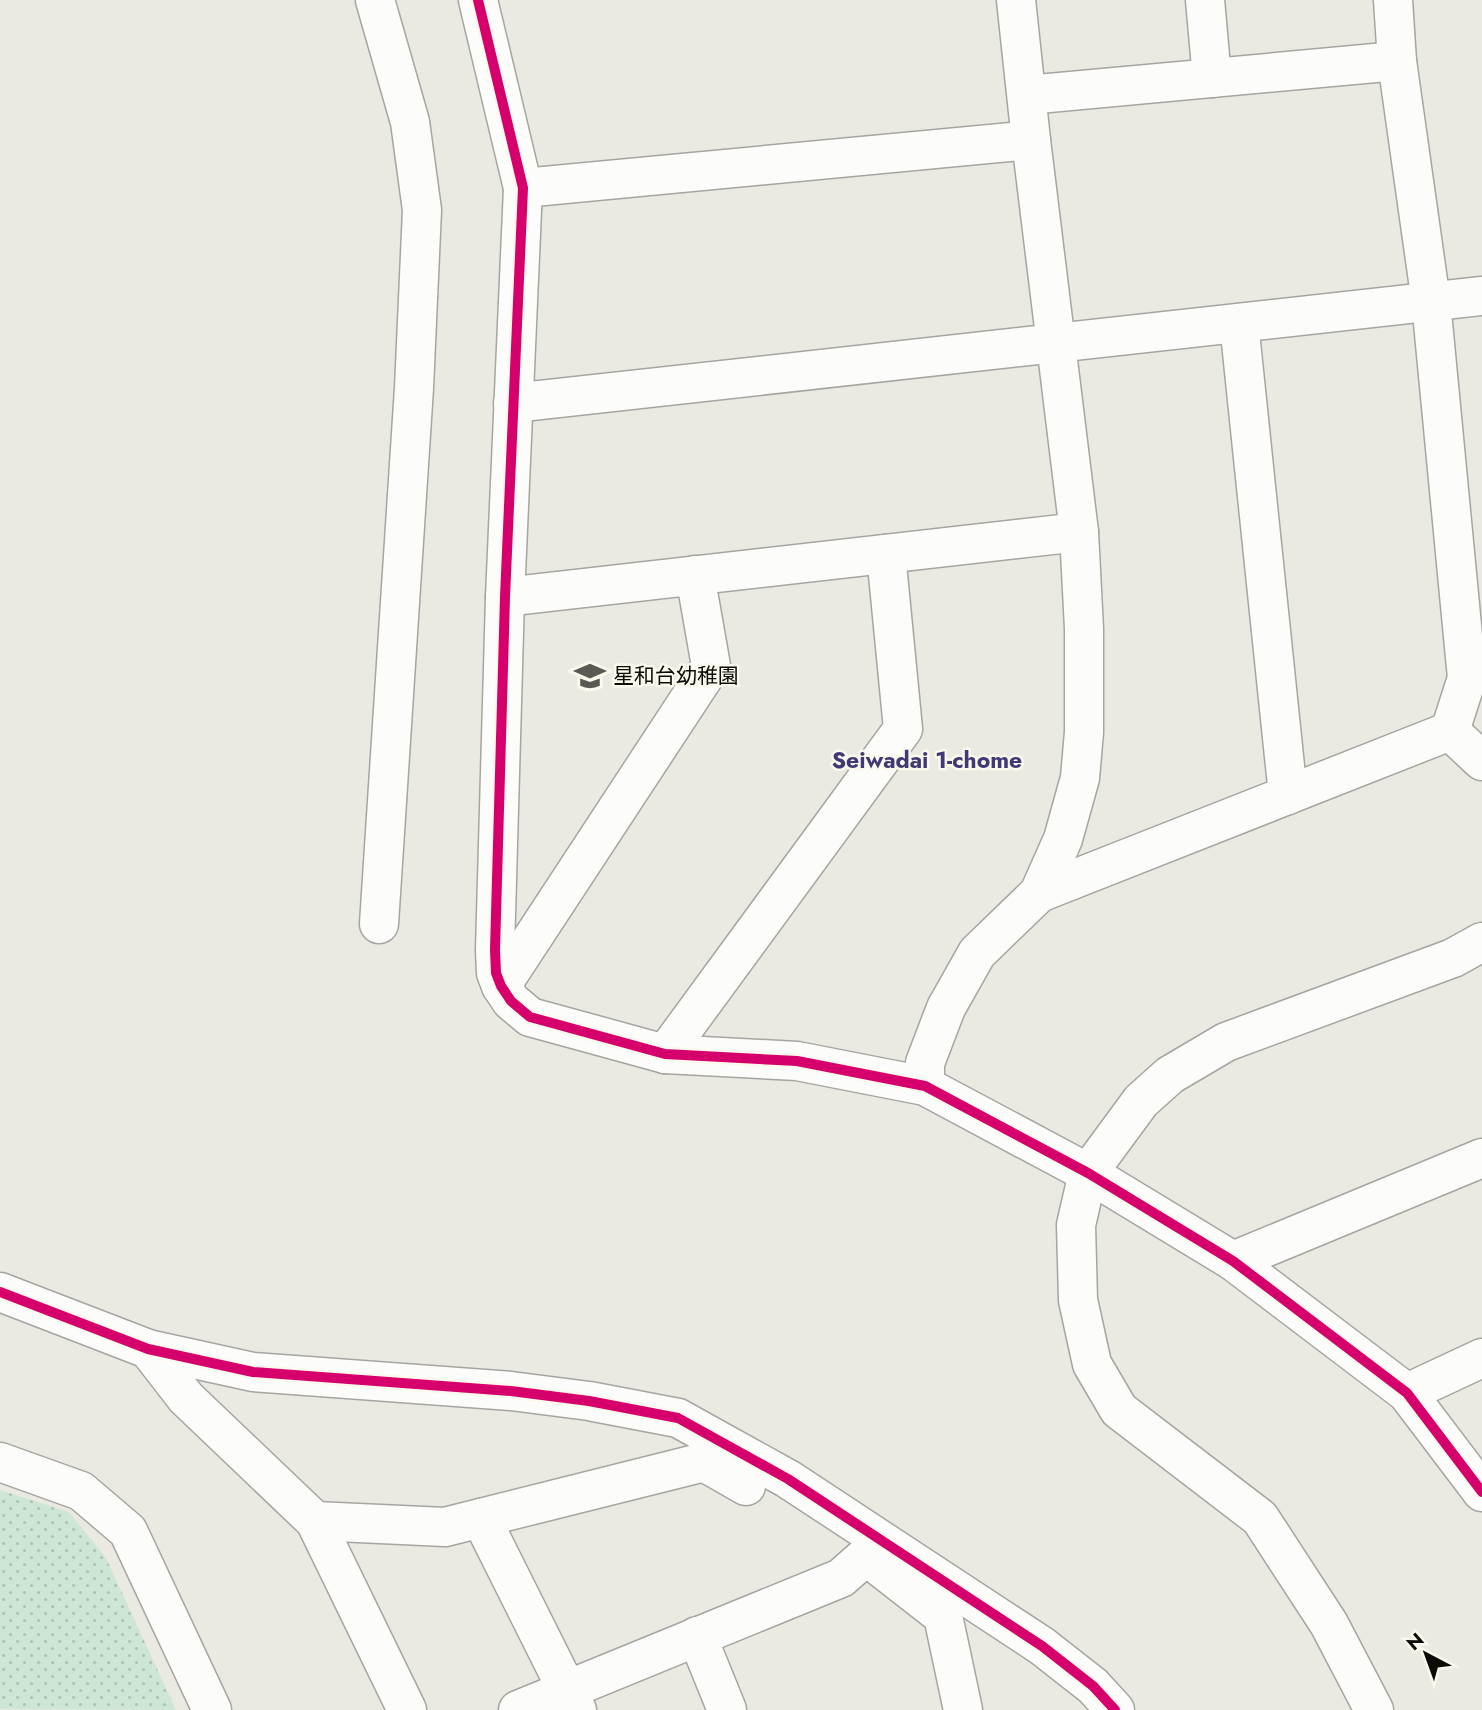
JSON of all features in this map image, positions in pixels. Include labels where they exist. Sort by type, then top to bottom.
[{"type":"street","points":[[375,0],[410,122],[422,210],[414,388],[379,924]]},
{"type":"street","points":[[478,0],[523,188],[505,597],[495,950],[496,973],[501,986],[511,1000],[530,1017],[665,1054],[797,1061],[925,1086],[1088,1173],[1233,1261],[1407,1393],[1482,1492]]},
{"type":"street","points":[[925,1086],[925,1063],[946,1008],[977,953],[1039,893],[1063,839],[1080,778],[1084,732],[1085,676],[1079,532],[1016,0]]},
{"type":"street","points":[[1205,0],[1212,78]]},
{"type":"street","points":[[1393,0],[1397,61],[1430,302],[1467,678],[1450,731]]},
{"type":"street","points":[[1027,95],[1397,61]]},
{"type":"street","points":[[523,188],[1031,140]]},
{"type":"street","points":[[513,403],[1482,296]]},
{"type":"street","points":[[1239,323],[1288,795]]},
{"type":"street","points":[[505,597],[1079,532]]},
{"type":"street","points":[[665,1054],[903,729],[886,554]]},
{"type":"street","points":[[501,986],[711,666],[695,575]]},
{"type":"street","points":[[1450,731],[1482,761]]},
{"type":"street","points":[[1039,893],[1450,731]]},
{"type":"street","points":[[1374,1710],[1329,1624],[1260,1518],[1119,1410],[1104,1387],[1092,1364],[1078,1300],[1076,1225],[1088,1173],[1141,1101],[1170,1075],[1226,1042],[1453,958],[1482,942]]},
{"type":"street","points":[[1233,1261],[1482,1158]]},
{"type":"street","points":[[0,1292],[148,1349],[253,1372],[511,1391],[589,1401],[678,1418],[788,1479],[965,1595],[1073,1670],[1093,1686],[1115,1710]]},
{"type":"street","points":[[148,1349],[186,1398],[315,1521],[407,1710]]},
{"type":"street","points":[[1407,1393],[1482,1358]]},
{"type":"street","points":[[0,1462],[81,1491],[128,1531],[212,1710]]},
{"type":"street","points":[[315,1521],[445,1527],[704,1462],[866,1556],[943,1616],[962,1710]]},
{"type":"street","points":[[481,1518],[573,1700]]},
{"type":"street","points":[[518,1710],[573,1700],[697,1636],[841,1578],[866,1556]]},
{"type":"street","points":[[697,1636],[727,1710]]},
{"type":"green space","points":[[0,1490],[69,1512],[106,1558],[176,1710],[0,1709]]},
{"type":"cycle path","points":[[478,0],[523,188],[505,597],[495,950],[496,973],[511,1001],[530,1017],[665,1054],[797,1061],[925,1086],[1088,1173],[1233,1261],[1407,1393],[1482,1492]]},
{"type":"cycle path","points":[[0,1292],[148,1349],[253,1372],[511,1391],[589,1401],[678,1418],[788,1479],[1042,1646],[1093,1686],[1115,1710]]},
{"type":"place","name":"星和台幼稚園","points":[[590,676]]},
{"type":"district","name":"Seiwadai 1-chome","points":[[927,760]]}]
